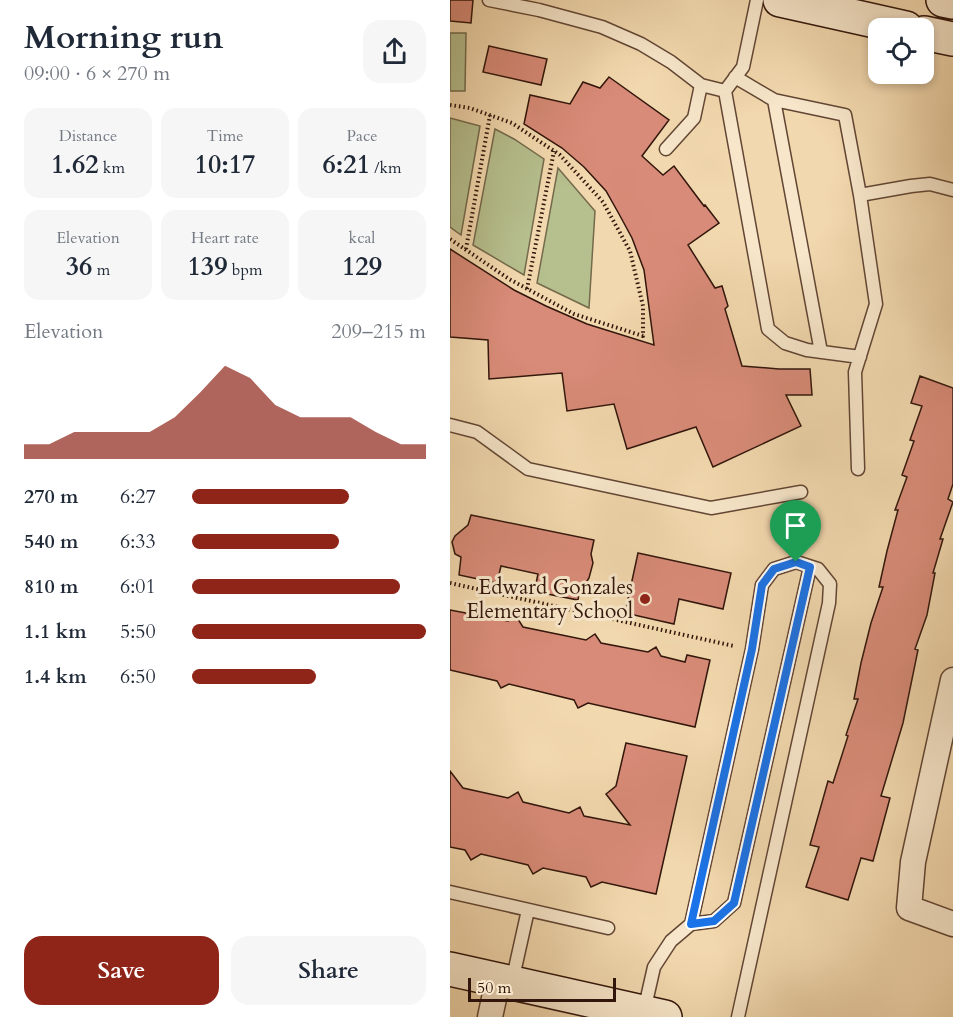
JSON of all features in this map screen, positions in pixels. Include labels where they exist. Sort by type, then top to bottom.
[{"type":"street","points":[[780,0],[868,20]]},
{"type":"street","points":[[943,0],[953,2]]},
{"type":"street","points":[[934,35],[953,39]]},
{"type":"street","points":[[952,685],[913,862],[909,908],[953,924]]},
{"type":"street","points":[[450,969],[654,1015]]},
{"type":"street","points":[[490,1017],[505,982]]},
{"type":"lane","points":[[489,0],[539,10],[602,27],[641,44],[671,62],[701,85],[725,91]]},
{"type":"lane","points":[[757,0],[743,67],[725,91],[768,330],[785,343],[807,351],[860,357]]},
{"type":"lane","points":[[735,77],[774,100],[845,115],[860,195],[876,304],[855,372],[858,470]]},
{"type":"lane","points":[[666,149],[694,118],[701,85]]},
{"type":"lane","points":[[774,100],[820,352]]},
{"type":"lane","points":[[860,195],[930,184],[953,190]]},
{"type":"lane","points":[[450,426],[477,432],[528,469],[711,508],[801,492]]},
{"type":"lane","points":[[691,924],[752,649],[762,585],[774,569],[796,562],[818,569],[830,584],[829,603],[738,1017]]},
{"type":"lane","points":[[654,1015],[654,967],[671,941],[691,924],[714,921],[734,903],[810,567]]},
{"type":"lane","points":[[450,892],[608,928]]},
{"type":"lane","points":[[505,982],[528,910]]},
{"type":"path","points":[[450,105],[470,108],[512,123],[560,155],[603,202],[630,251],[643,306],[643,336],[574,314],[509,279],[450,239]]},
{"type":"path","points":[[465,249],[490,115]]},
{"type":"path","points":[[527,289],[554,151]]},
{"type":"path","points":[[450,582],[734,646]]},
{"type":"green space","points":[[450,33],[466,33],[465,91],[450,91]]},
{"type":"green space","points":[[450,118],[480,126],[461,235],[450,227]]},
{"type":"green space","points":[[495,129],[544,159],[524,275],[473,245]]},
{"type":"green space","points":[[558,168],[595,211],[589,308],[537,283]]},
{"type":"building","points":[[450,0],[473,0],[471,23],[450,21]]},
{"type":"building","points":[[489,46],[547,59],[541,85],[483,72]]},
{"type":"building","points":[[609,77],[669,120],[642,156],[663,175],[674,166],[719,223],[688,245],[715,288],[722,286],[728,306],[725,309],[742,366],[810,369],[812,395],[786,395],[801,426],[713,467],[696,427],[627,449],[614,404],[567,411],[562,373],[489,379],[488,340],[450,337],[450,249],[514,290],[546,306],[587,324],[654,345],[644,270],[632,238],[606,191],[562,148],[524,124],[530,95],[570,104],[583,82],[600,88]]},
{"type":"building","points":[[920,376],[953,388],[953,484],[948,499],[953,502],[940,539],[943,539],[933,573],[935,573],[927,615],[915,649],[918,650],[903,723],[881,796],[890,798],[873,861],[861,858],[848,900],[806,887],[819,847],[810,845],[828,781],[833,783],[858,699],[854,699],[861,663],[883,587],[879,587],[898,510],[895,510],[907,477],[902,475],[914,441],[910,440],[922,406],[911,403]]},
{"type":"building","points":[[471,515],[594,540],[591,554],[593,563],[589,578],[578,600],[527,590],[535,588],[538,574],[501,566],[497,583],[459,575],[461,557],[455,554],[452,542],[455,536],[468,525]]},
{"type":"building","points":[[638,553],[731,573],[723,609],[679,599],[674,624],[625,613]]},
{"type":"building","points":[[450,610],[508,621],[516,616],[523,627],[586,640],[595,634],[601,643],[648,652],[656,647],[661,656],[685,662],[687,655],[710,660],[695,727],[588,703],[578,708],[574,700],[509,684],[501,688],[497,681],[450,670]]},
{"type":"building","points":[[626,743],[687,756],[656,894],[602,882],[591,887],[586,877],[543,868],[533,874],[528,865],[481,854],[471,860],[465,850],[450,847],[450,771],[463,788],[508,798],[518,792],[523,802],[569,813],[580,807],[584,816],[630,825],[606,794],[616,786]]},
{"type":"place","name":"Edward Gonzales Elementary School","points":[[645,599]]},
{"type":"route","points":[[796,562],[810,567],[734,903],[714,921],[691,924],[752,649],[762,585],[774,569],[796,562]]}]
